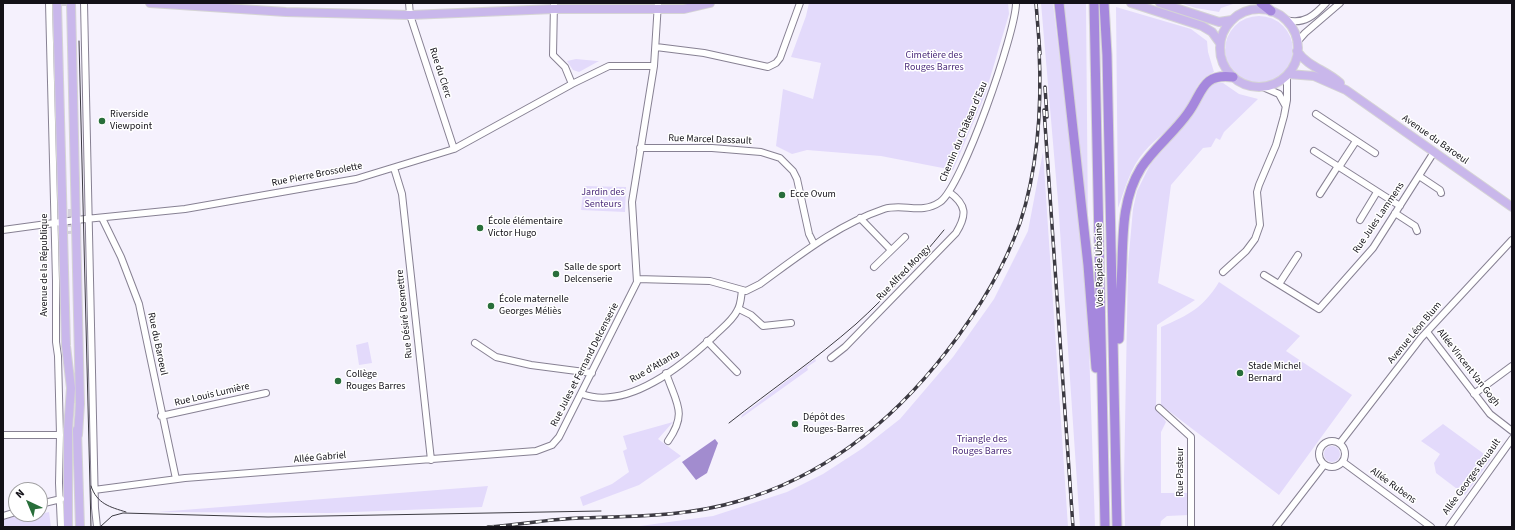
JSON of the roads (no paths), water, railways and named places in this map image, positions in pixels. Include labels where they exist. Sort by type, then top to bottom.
[{"type":"highway","points":[[1059,3],[1088,265],[1096,374],[1103,416]]},
{"type":"highway","name":"Voie Rapide Urbaine","points":[[1093,3],[1105,527]]},
{"type":"highway","name":"Voie Rapide Urbaine","points":[[1104,3],[1107,55],[1117,527]]},
{"type":"highway","points":[[1107,55],[1110,33],[1110,3]]},
{"type":"highway","points":[[1261,3],[1271,11]]},
{"type":"highway","points":[[1115,436],[1123,229],[1130,193],[1140,169],[1148,158],[1183,120],[1205,83],[1216,78],[1233,77]]},
{"type":"main road","points":[[150,3],[220,6],[286,12],[410,15],[554,6],[696,7],[710,3]]},
{"type":"main road","points":[[1131,3],[1202,26],[1212,32],[1220,43]]},
{"type":"main road","points":[[1160,3],[1219,22],[1232,20]]},
{"type":"main road","points":[[64,4],[66,221],[80,404],[78,435]]},
{"type":"main road","points":[[64,4],[66,346],[71,388],[68,429],[68,527]]},
{"type":"main road","points":[[64,4],[69,211]]},
{"type":"main road","points":[[1252,10],[1271,11],[1286,20],[1293,30],[1297,42],[1298,52],[1294,65],[1287,75],[1278,82],[1264,87],[1249,86],[1233,77],[1222,61],[1220,43],[1224,31],[1232,20],[1252,10]]},
{"type":"main road","name":"Avenue du Baroeul","points":[[1298,52],[1307,63],[1330,75],[1346,90],[1512,207]]},
{"type":"main road","name":"Avenue du Baroeul","points":[[1287,75],[1314,76],[1346,90]]},
{"type":"main road","points":[[75,527],[71,388],[70,234],[80,527]]},
{"type":"street","name":"Avenue de la République","points":[[49,3],[66,221],[56,281],[56,342],[58,356],[60,435],[58,459],[61,527]]},
{"type":"street","points":[[84,3],[94,490],[97,527]]},
{"type":"street","name":"Rue du Clerc","points":[[409,3],[410,15],[454,149]]},
{"type":"street","points":[[656,47],[704,53],[768,67],[776,63],[780,58],[800,3]]},
{"type":"street","name":"Chemin du Château d'Eau","points":[[742,290],[757,287],[814,244],[836,230],[860,218],[892,207],[927,209],[941,202],[949,192],[992,95],[1016,3]]},
{"type":"street","points":[[1286,20],[1304,21],[1315,14],[1326,3]]},
{"type":"street","points":[[1297,42],[1305,33],[1340,3]]},
{"type":"street","points":[[554,6],[553,55],[565,67],[572,84]]},
{"type":"street","name":"Rue Jules et Fernand Delcenserie","points":[[548,447],[559,437],[582,394],[632,294],[637,279],[632,202],[654,66],[658,6]]},
{"type":"street","name":"Rue Pierre Brossolette","points":[[3,230],[66,221],[186,209],[349,181],[454,149],[572,84],[609,66],[654,66]]},
{"type":"street","points":[[1223,272],[1246,251],[1255,239],[1260,225],[1257,192],[1276,145],[1286,108],[1287,75]]},
{"type":"street","points":[[1264,87],[1280,95],[1286,108]]},
{"type":"street","points":[[1316,114],[1375,153]]},
{"type":"street","points":[[1320,194],[1356,141]]},
{"type":"street","name":"Rue Marcel Dassault","points":[[640,148],[751,150],[780,158],[793,171],[797,179],[809,234],[814,244]]},
{"type":"street","points":[[1314,151],[1400,206]]},
{"type":"street","name":"Rue Jules Lammens","points":[[1280,284],[1319,309],[1370,252],[1434,152]]},
{"type":"street","name":"Rue Désiré Desmettre","points":[[394,168],[402,194],[431,460]]},
{"type":"street","points":[[1419,176],[1440,190],[1441,193]]},
{"type":"street","name":"Rue Alfred Mongy","points":[[831,358],[845,347],[956,233],[964,209],[959,200],[949,192]]},
{"type":"street","points":[[1360,220],[1377,192]]},
{"type":"street","points":[[1395,213],[1415,226],[1417,231]]},
{"type":"street","name":"Rue du Baroeul","points":[[102,218],[121,256],[136,294],[161,416],[176,480]]},
{"type":"street","points":[[860,218],[892,250]]},
{"type":"street","points":[[874,268],[905,237]]},
{"type":"street","name":"Avenue Léon Blum","points":[[1340,443],[1427,332],[1512,240]]},
{"type":"street","points":[[1264,275],[1280,284],[1298,255]]},
{"type":"street","points":[[637,279],[710,281],[742,290],[739,309],[751,315],[763,326],[791,323]]},
{"type":"street","name":"Rue d'Atlanta","points":[[582,394],[597,398],[622,396],[642,388],[690,358],[732,319],[739,309]]},
{"type":"street","name":"Allée Vincent Van Gogh","points":[[1427,332],[1491,415],[1512,431]]},
{"type":"street","points":[[708,341],[737,372]]},
{"type":"street","points":[[475,343],[496,357],[531,365],[592,373]]},
{"type":"street","points":[[1474,394],[1512,366]]},
{"type":"street","points":[[666,373],[680,417],[677,427],[668,441]]},
{"type":"street","name":"Rue Louis Lumière","points":[[161,416],[266,393]]},
{"type":"street","name":"Rue Pasteur","points":[[1159,408],[1191,437],[1191,527]]},
{"type":"street","points":[[3,435],[60,435]]},
{"type":"street","name":"Allée Georges Rouault","points":[[1449,527],[1512,439]]},
{"type":"street","points":[[1330,441],[1340,443],[1345,452],[1343,462],[1334,468],[1324,465],[1318,456],[1321,446],[1330,441]]},
{"type":"street","name":"Allée Gabriel","points":[[94,490],[176,480],[536,451],[548,447]]},
{"type":"street","name":"Allée Rubens","points":[[1343,462],[1431,527]]},
{"type":"street","points":[[1276,527],[1324,465]]},
{"type":"street","points":[[48,502],[60,499]]},
{"type":"tunnel","points":[[72,209],[72,226]]},
{"type":"tunnel","points":[[67,219],[68,234]]},
{"type":"tram line","points":[[79,41],[91,527]]},
{"type":"tram line","points":[[729,423],[856,324],[902,278],[944,230]]},
{"type":"tram line","points":[[91,486],[100,501],[126,512]]},
{"type":"tram line","points":[[100,527],[112,516],[123,513],[268,517],[601,511]]},
{"type":"railway","points":[[1036,3],[1040,54]]},
{"type":"railway","points":[[488,527],[568,519],[660,515],[699,510],[739,501],[800,477],[855,443],[880,423],[926,377],[947,351],[979,306],[1006,258],[1020,223],[1035,159],[1040,92],[1039,48]]},
{"type":"railway","points":[[1045,87],[1047,117]]},
{"type":"railway","points":[[1044,110],[1073,527]]},
{"type":"place","name":"Riverside Viewpoint","points":[[102,121]]},
{"type":"place","name":"Ecce Ovum","points":[[782,195]]},
{"type":"place","name":"École élémentaire Victor Hugo","points":[[480,228]]},
{"type":"place","name":"Salle de sport Delcenserie","points":[[556,274]]},
{"type":"place","name":"École maternelle Georges Méliès","points":[[491,306]]},
{"type":"place","name":"Stade Michel Bernard","points":[[1240,373]]},
{"type":"place","name":"Collège Rouges Barres","points":[[338,381]]},
{"type":"place","name":"Dépôt des Rouges-Barres","points":[[795,424]]},
{"type":"park label","name":"Cimetière des Rouges Barres","points":[[934,62]]},
{"type":"park label","name":"Jardin des Senteurs","points":[[603,198]]},
{"type":"park label","name":"Triangle des Rouges Barres","points":[[982,446]]}]
